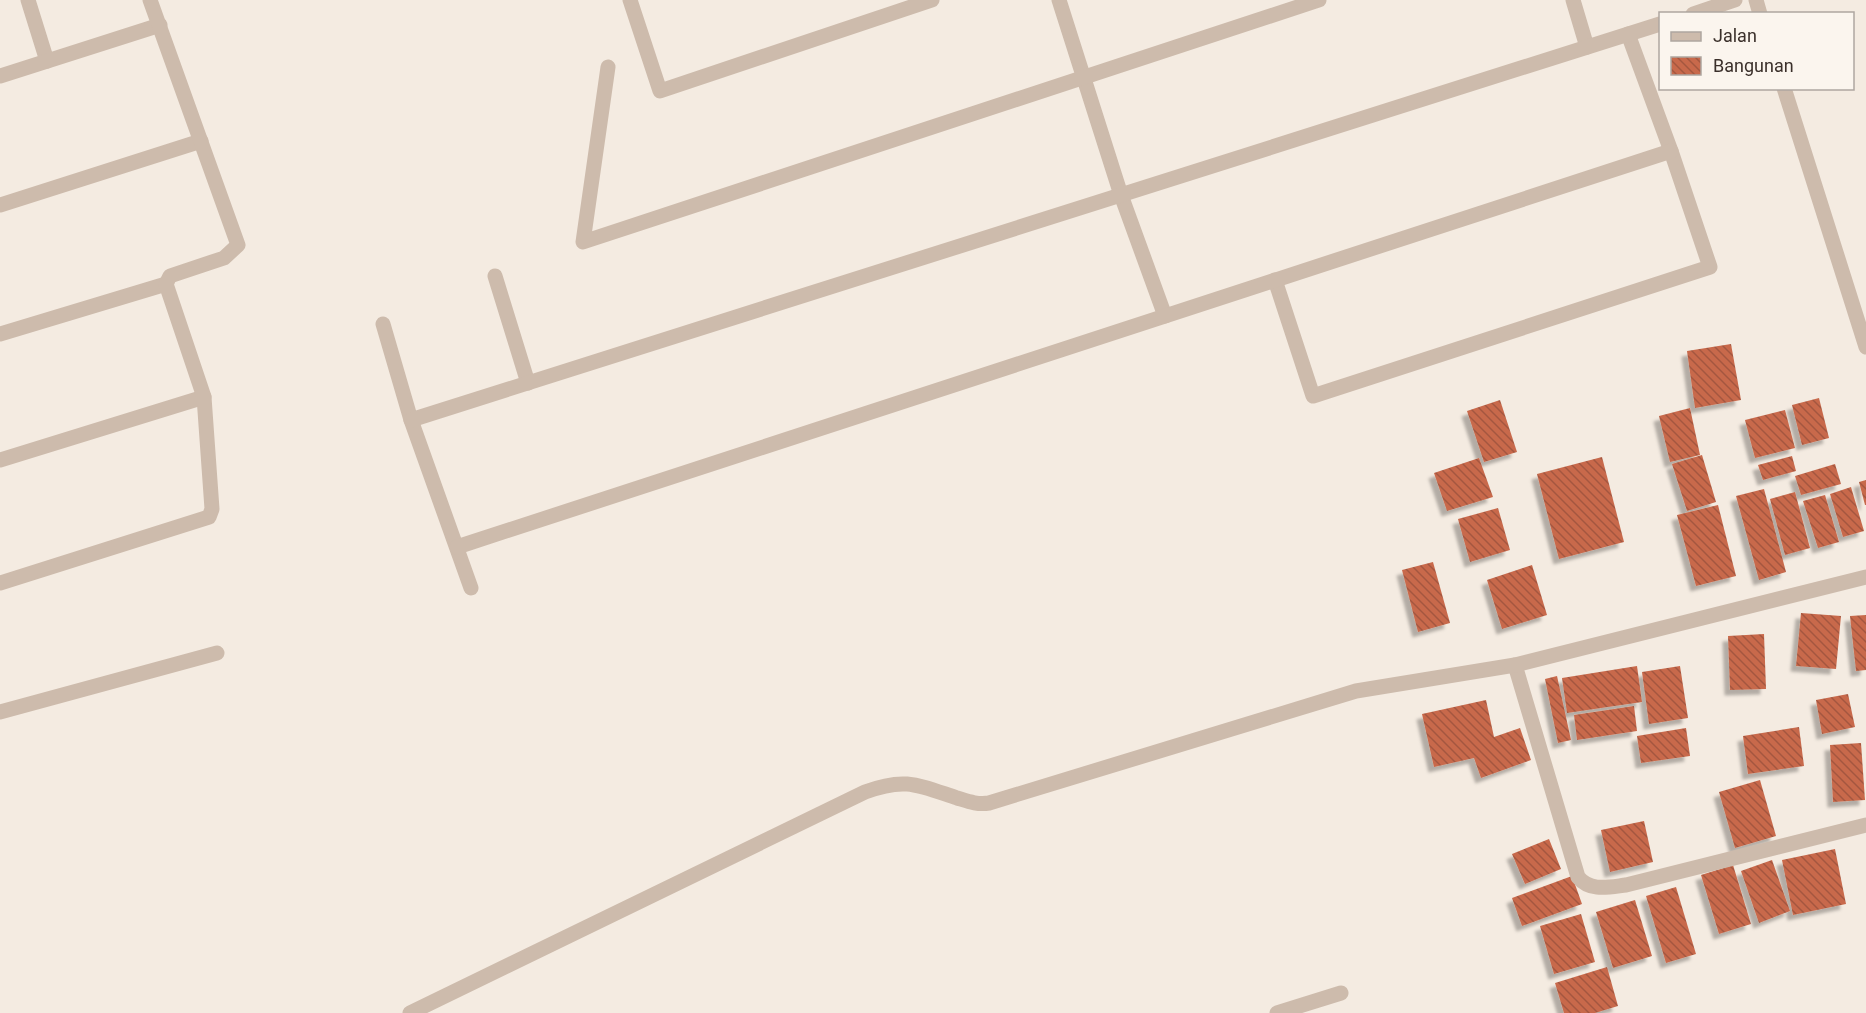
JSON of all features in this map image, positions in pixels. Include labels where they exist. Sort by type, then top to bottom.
[{"type":"street","points":[[28,0],[47,61]]},
{"type":"street","points":[[0,583],[209,517],[212,509],[204,397],[166,284],[170,276],[224,258],[238,244],[150,0]]},
{"type":"street","points":[[630,0],[660,91],[932,0]]},
{"type":"street","points":[[1059,0],[1121,195],[1166,316]]},
{"type":"street","points":[[608,67],[583,242],[1319,0]]},
{"type":"street","points":[[1573,0],[1587,47]]},
{"type":"street","points":[[1699,12],[1736,0]]},
{"type":"street","points":[[411,420],[1659,24]]},
{"type":"street","points":[[0,76],[160,25]]},
{"type":"street","points":[[1275,280],[1313,396],[1710,267],[1628,34]]},
{"type":"street","points":[[1785,90],[1866,347]]},
{"type":"street","points":[[0,206],[201,141]]},
{"type":"street","points":[[457,547],[1671,151]]},
{"type":"street","points":[[495,276],[528,383]]},
{"type":"street","points":[[0,334],[166,284]]},
{"type":"street","points":[[383,324],[411,420],[471,588]]},
{"type":"street","points":[[0,460],[204,397]]},
{"type":"street","points":[[410,1013],[854,797],[882,786],[900,783],[918,785],[971,803],[989,803],[1356,691],[1515,665],[1866,577]]},
{"type":"street","points":[[0,712],[218,652]]},
{"type":"street","points":[[1515,665],[1577,873],[1581,881],[1588,886],[1626,885],[1866,825]]},
{"type":"street","points":[[1277,1013],[1341,993]]},
{"type":"building","points":[[1731,344],[1741,400],[1695,408],[1687,351]]},
{"type":"building","points":[[1819,398],[1829,438],[1802,445],[1792,405]]},
{"type":"building","points":[[1500,400],[1517,452],[1484,462],[1467,411]]},
{"type":"building","points":[[1690,408],[1700,455],[1670,462],[1659,416]]},
{"type":"building","points":[[1785,410],[1795,448],[1755,458],[1745,420]]},
{"type":"building","points":[[1702,455],[1716,502],[1687,511],[1672,464]]},
{"type":"building","points":[[1792,456],[1796,471],[1763,480],[1758,465]]},
{"type":"building","points":[[1602,457],[1624,542],[1559,559],[1537,474]]},
{"type":"building","points":[[1479,458],[1493,497],[1447,511],[1434,473]]},
{"type":"building","points":[[1835,464],[1841,484],[1801,495],[1795,476]]},
{"type":"building","points":[[1866,480],[1866,505],[1865,505],[1859,482]]},
{"type":"building","points":[[1851,487],[1864,531],[1843,537],[1830,494]]},
{"type":"building","points":[[1764,489],[1786,572],[1759,580],[1736,496]]},
{"type":"building","points":[[1795,492],[1810,548],[1785,555],[1770,499]]},
{"type":"building","points":[[1825,495],[1839,542],[1818,548],[1803,501]]},
{"type":"building","points":[[1718,505],[1736,576],[1696,586],[1677,515]]},
{"type":"building","points":[[1498,508],[1510,550],[1470,562],[1458,519]]},
{"type":"building","points":[[1433,562],[1450,623],[1418,632],[1402,570]]},
{"type":"building","points":[[1532,565],[1547,615],[1502,629],[1487,580]]},
{"type":"building","points":[[1801,613],[1841,616],[1836,669],[1796,666]]},
{"type":"building","points":[[1866,615],[1866,670],[1856,671],[1850,616]]},
{"type":"building","points":[[1764,634],[1766,689],[1730,690],[1728,636]]},
{"type":"building","points":[[1637,666],[1642,702],[1567,713],[1562,678]]},
{"type":"building","points":[[1680,666],[1688,718],[1649,724],[1642,672]]},
{"type":"building","points":[[1557,676],[1571,740],[1558,743],[1545,679]]},
{"type":"building","points":[[1848,694],[1855,727],[1822,734],[1816,700]]},
{"type":"building","points":[[1486,700],[1494,737],[1520,728],[1531,760],[1481,778],[1474,758],[1434,767],[1422,714]]},
{"type":"building","points":[[1634,706],[1637,731],[1577,740],[1574,715]]},
{"type":"building","points":[[1799,727],[1804,766],[1748,774],[1743,736]]},
{"type":"building","points":[[1686,728],[1690,756],[1641,763],[1637,736]]},
{"type":"building","points":[[1861,743],[1865,800],[1833,802],[1830,745]]},
{"type":"building","points":[[1760,780],[1776,836],[1735,848],[1719,792]]},
{"type":"building","points":[[1644,821],[1653,862],[1610,872],[1601,830]]},
{"type":"building","points":[[1549,839],[1561,869],[1525,884],[1512,854]]},
{"type":"building","points":[[1835,849],[1846,904],[1793,915],[1782,860]]},
{"type":"building","points":[[1772,860],[1790,911],[1759,923],[1741,871]]},
{"type":"building","points":[[1733,865],[1751,924],[1719,934],[1701,875]]},
{"type":"building","points":[[1572,876],[1582,904],[1522,926],[1512,898]]},
{"type":"building","points":[[1676,887],[1696,954],[1666,963],[1646,896]]},
{"type":"building","points":[[1635,900],[1652,956],[1613,968],[1596,912]]},
{"type":"building","points":[[1581,914],[1595,962],[1554,974],[1540,926]]},
{"type":"building","points":[[1607,967],[1618,1006],[1595,1013],[1564,1013],[1555,983]]}]
